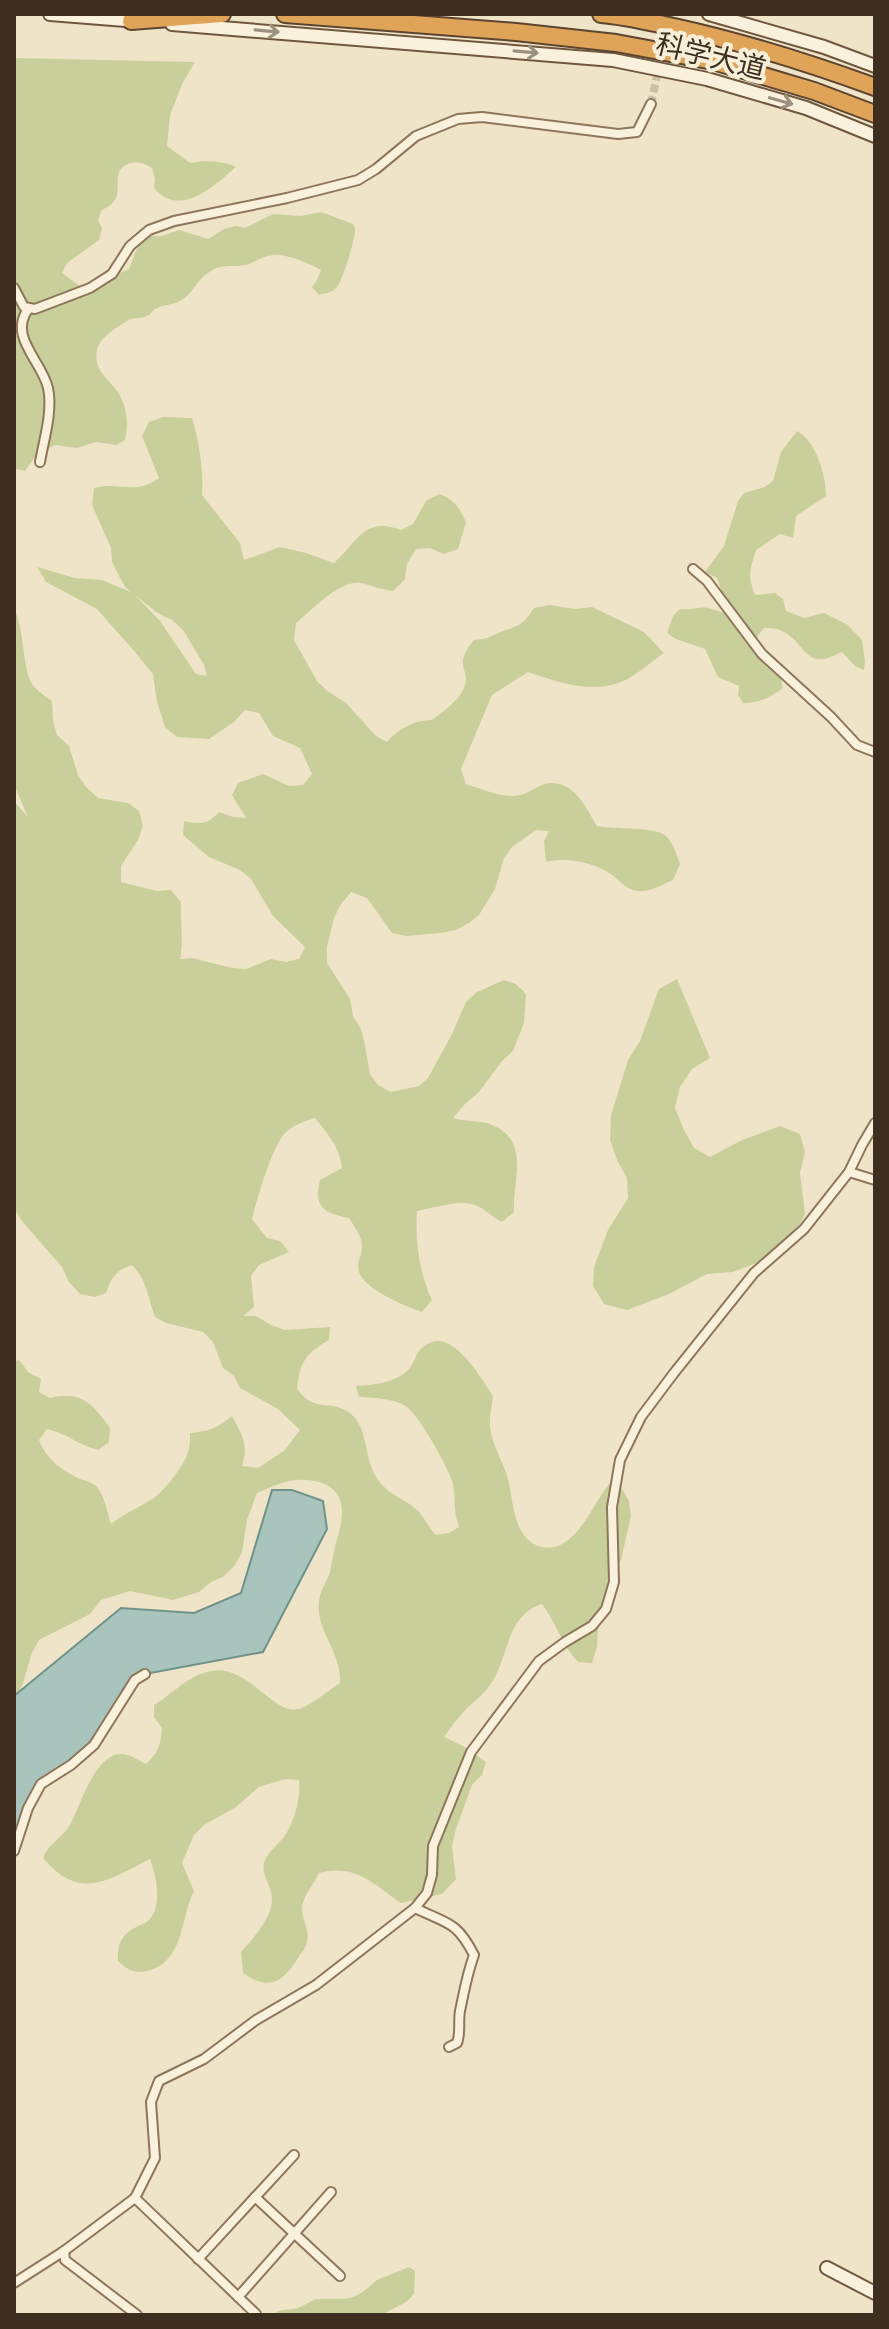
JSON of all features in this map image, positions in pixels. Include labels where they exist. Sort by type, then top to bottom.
[{"type":"highway","points":[[131,21],[222,14]]},
{"type":"highway","name":"科学大道","points":[[285,14],[616,43],[713,61],[814,91],[875,114]]},
{"type":"highway","name":"科学大道","points":[[601,14],[718,37],[821,67],[875,87]]},
{"type":"main road","name":"科学大道","points":[[50,14],[613,60],[721,83],[806,108],[875,136]]},
{"type":"main road","name":"科学大道","points":[[709,14],[824,47],[875,66]]},
{"type":"main road","points":[[827,2268],[875,2293]]},
{"type":"street","points":[[14,288],[24,307],[35,309],[90,288],[112,274],[130,246],[149,230],[174,221],[358,180],[416,136],[458,119],[482,117],[618,134],[637,132],[651,104]]},
{"type":"street","points":[[29,308],[23,315],[23,333],[28,351],[48,386],[49,408],[40,462]]},
{"type":"street","points":[[693,569],[707,581],[762,654],[857,745],[875,752]]},
{"type":"street","points":[[14,2283],[64,2251],[135,2198],[155,2158],[151,2102],[159,2081],[204,2059],[256,2020],[316,1985],[415,1908],[427,1893],[432,1875],[433,1846],[471,1752],[539,1661],[592,1626],[606,1609],[614,1582],[612,1507],[620,1460],[641,1417],[754,1273],[804,1229],[849,1172],[875,1123]]},
{"type":"street","points":[[849,1172],[875,1180]]},
{"type":"street","points":[[14,1851],[28,1808],[41,1784],[71,1765],[94,1745],[135,1680],[145,1674]]},
{"type":"street","points":[[415,1908],[453,1924],[474,1955],[465,1981],[460,2037],[457,2043],[449,2047]]},
{"type":"street","points":[[198,2259],[294,2155]]},
{"type":"street","points":[[238,2297],[331,2192]]},
{"type":"street","points":[[255,2197],[340,2276]]},
{"type":"street","points":[[135,2198],[256,2314]]},
{"type":"street","points":[[64,2251],[65,2260],[137,2315]]},
{"type":"green space","points":[[14,58],[195,62],[170,115],[167,146],[190,163],[226,163],[236,167],[196,196],[175,200],[164,197],[154,188],[152,168],[137,162],[123,167],[118,174],[116,198],[102,210],[98,220],[102,228],[99,240],[67,263],[62,273],[84,289],[129,269],[140,241],[149,236],[162,236],[179,230],[208,239],[224,229],[236,226],[245,228],[273,214],[301,216],[321,212],[353,224],[355,230],[342,277],[331,292],[319,295],[312,287],[321,270],[288,257],[268,256],[245,265],[215,269],[204,276],[182,300],[155,309],[145,317],[129,320],[114,330],[101,341],[96,357],[97,364],[123,403],[127,421],[125,440],[116,445],[96,442],[77,448],[55,445],[37,454],[25,471],[16,469],[14,458]]},
{"type":"green space","points":[[163,417],[192,418],[200,456],[202,495],[240,543],[244,560],[280,547],[334,563],[369,529],[378,526],[401,530],[413,524],[426,501],[439,494],[452,501],[461,512],[466,522],[458,549],[444,554],[430,548],[416,549],[407,564],[405,579],[393,591],[353,583],[335,590],[296,623],[294,640],[317,681],[346,703],[376,736],[387,742],[407,726],[432,720],[458,697],[466,681],[464,656],[474,640],[517,626],[534,608],[549,605],[575,609],[592,607],[644,632],[664,653],[621,682],[598,687],[574,685],[528,672],[492,695],[461,769],[466,784],[506,796],[524,794],[549,783],[566,786],[579,797],[597,826],[644,829],[666,836],[680,864],[673,880],[650,890],[636,891],[587,863],[570,860],[546,862],[544,841],[549,831],[536,830],[512,847],[504,858],[495,889],[479,915],[456,930],[406,936],[392,933],[367,898],[351,892],[334,918],[327,947],[327,963],[350,999],[353,1016],[361,1029],[370,1074],[378,1085],[391,1092],[419,1086],[428,1078],[466,1002],[477,992],[504,980],[516,984],[526,994],[524,1023],[513,1051],[453,1118],[490,1124],[511,1140],[517,1162],[514,1212],[502,1222],[468,1203],[417,1211],[419,1257],[432,1300],[422,1312],[406,1306],[377,1291],[363,1279],[358,1268],[362,1247],[358,1232],[349,1218],[322,1207],[318,1197],[320,1180],[342,1168],[341,1160],[315,1118],[303,1122],[288,1130],[280,1140],[252,1219],[267,1238],[280,1241],[289,1252],[259,1265],[251,1276],[254,1307],[243,1316],[256,1316],[285,1330],[330,1327],[329,1340],[305,1360],[297,1389],[316,1404],[340,1408],[354,1417],[362,1431],[378,1480],[388,1491],[417,1510],[436,1535],[459,1527],[453,1484],[440,1456],[408,1408],[391,1400],[359,1397],[356,1386],[397,1378],[410,1368],[419,1351],[432,1342],[442,1341],[463,1354],[493,1396],[491,1434],[508,1479],[516,1519],[525,1537],[532,1543],[551,1548],[568,1540],[582,1526],[610,1483],[622,1489],[629,1501],[631,1516],[621,1560],[613,1571],[603,1600],[592,1663],[578,1662],[572,1656],[542,1604],[530,1610],[515,1628],[490,1685],[444,1737],[486,1762],[482,1775],[472,1785],[456,1829],[452,1846],[456,1879],[442,1894],[401,1903],[354,1873],[319,1873],[302,1905],[308,1937],[306,1946],[287,1973],[268,1983],[243,1973],[241,1952],[269,1914],[272,1899],[264,1863],[292,1822],[298,1801],[299,1780],[286,1779],[259,1787],[236,1807],[204,1825],[194,1835],[182,1863],[194,1891],[180,1938],[168,1958],[147,1971],[128,1969],[118,1961],[118,1955],[124,1936],[149,1920],[156,1907],[156,1882],[150,1859],[107,1880],[82,1883],[56,1872],[43,1858],[70,1825],[90,1780],[105,1761],[113,1755],[123,1754],[146,1764],[153,1756],[160,1744],[162,1728],[154,1717],[154,1705],[188,1680],[203,1673],[225,1671],[237,1675],[289,1709],[303,1708],[340,1683],[337,1661],[319,1612],[320,1597],[330,1572],[341,1520],[338,1495],[322,1483],[305,1480],[281,1483],[257,1493],[247,1520],[242,1552],[223,1577],[199,1592],[173,1600],[130,1591],[101,1600],[90,1614],[39,1640],[14,1701],[14,1360],[20,1361],[28,1372],[41,1379],[39,1392],[50,1398],[70,1396],[85,1401],[110,1428],[109,1442],[98,1450],[47,1429],[39,1440],[55,1463],[97,1487],[111,1524],[154,1498],[166,1487],[186,1458],[190,1433],[212,1429],[232,1416],[245,1446],[242,1466],[258,1468],[285,1450],[300,1430],[278,1409],[240,1388],[234,1376],[223,1368],[213,1342],[203,1332],[166,1323],[155,1317],[144,1283],[132,1265],[115,1275],[106,1293],[95,1297],[80,1294],[14,1208],[14,801],[28,817],[14,785],[14,608],[29,677],[36,689],[52,701],[57,735],[69,746],[78,775],[98,798],[128,803],[139,811],[143,826],[121,866],[121,882],[157,891],[171,890],[181,902],[180,959],[192,958],[246,969],[271,959],[286,962],[299,959],[305,947],[273,916],[251,879],[240,870],[209,857],[183,835],[184,821],[204,822],[219,812],[246,818],[232,795],[238,783],[263,774],[289,786],[303,785],[312,774],[300,748],[273,736],[259,713],[245,710],[234,722],[209,739],[177,737],[165,727],[153,674],[135,652],[97,609],[46,582],[37,567],[75,578],[102,580],[132,593],[125,587],[112,562],[111,548],[92,505],[94,488],[142,486],[159,478],[142,436],[149,422]],"holes":[[[135,595],[183,630],[204,665],[207,676],[196,674],[160,621]]]},
{"type":"green space","points":[[797,431],[815,450],[826,496],[796,516],[793,538],[780,534],[756,550],[750,572],[752,588],[755,595],[775,593],[783,599],[786,611],[804,618],[824,613],[848,625],[862,640],[864,670],[855,666],[842,652],[816,659],[785,633],[764,628],[757,637],[758,647],[779,671],[783,688],[764,699],[743,703],[738,695],[739,686],[718,677],[705,649],[667,633],[673,616],[680,609],[705,608],[729,613],[717,578],[705,572],[724,546],[738,501],[744,493],[765,487],[773,481],[781,452]]},
{"type":"green space","points":[[677,979],[710,1058],[692,1069],[680,1087],[675,1108],[684,1130],[694,1148],[710,1157],[742,1140],[780,1126],[800,1134],[805,1152],[800,1173],[805,1214],[785,1252],[733,1272],[707,1274],[669,1294],[627,1310],[604,1304],[593,1286],[594,1267],[608,1230],[628,1198],[627,1178],[610,1140],[611,1115],[628,1060],[640,1041],[659,989]]},
{"type":"green space","points":[[409,2267],[415,2271],[414,2294],[406,2302],[381,2315],[274,2315],[316,2299],[353,2297],[377,2280]]},
{"type":"water","points":[[272,1490],[292,1490],[323,1501],[327,1529],[263,1652],[145,1674],[135,1680],[94,1745],[41,1785],[14,1851],[14,1696],[121,1608],[194,1613],[241,1593]]},
{"type":"tunnel","points":[[651,104],[670,14]]}]
